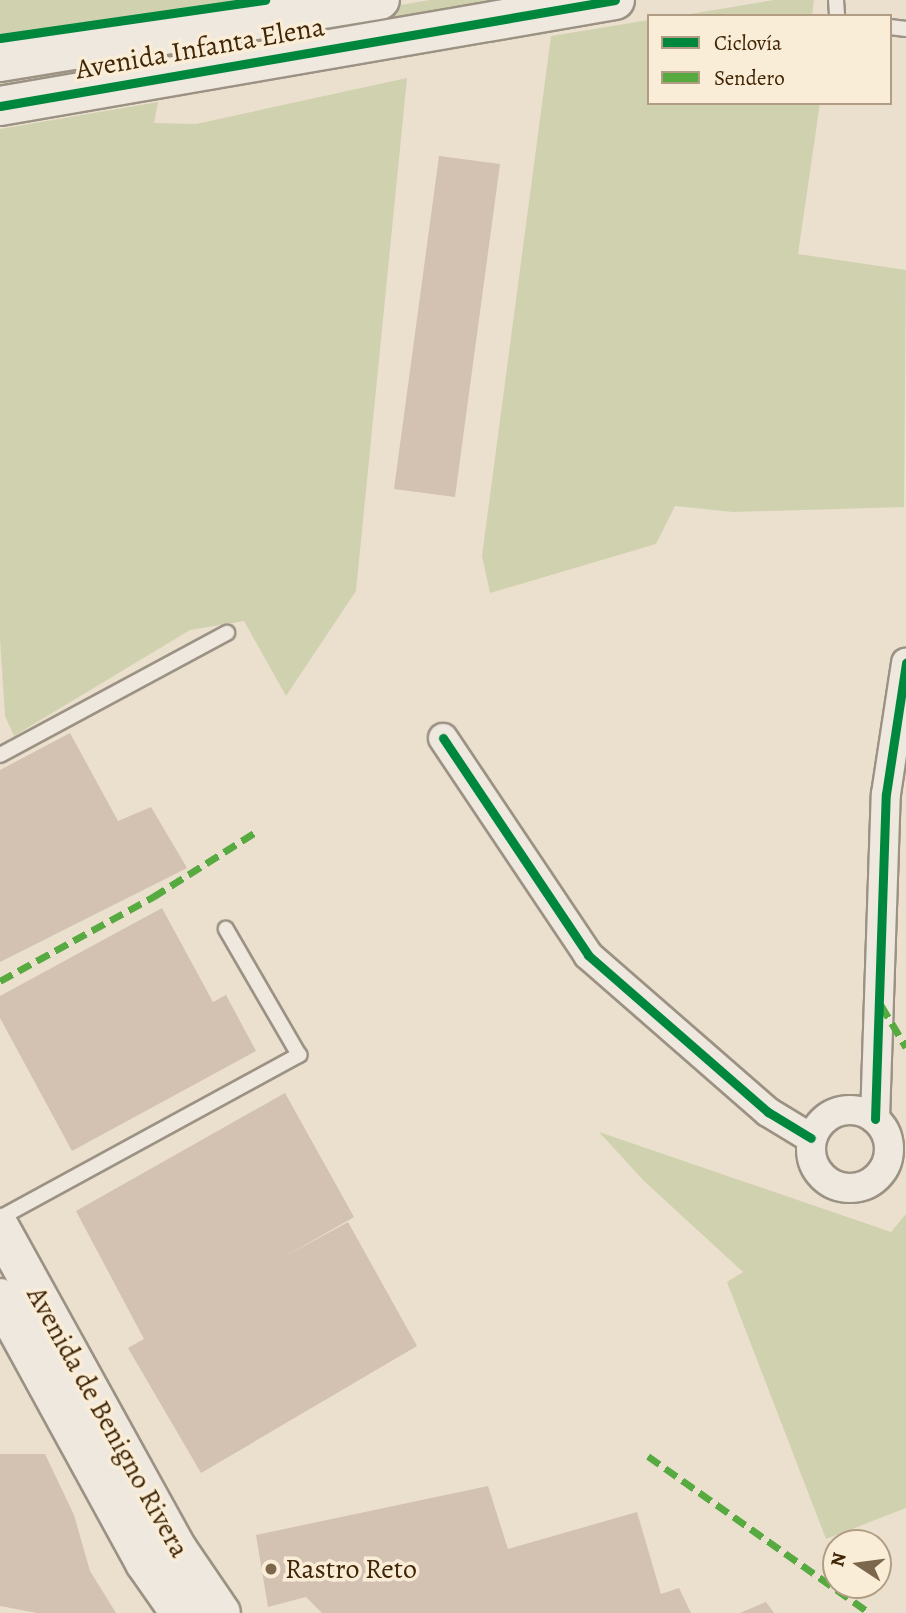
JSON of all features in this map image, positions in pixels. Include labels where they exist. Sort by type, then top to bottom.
[{"type":"street","name":"Avenida Infanta Elena","points":[[0,62],[380,0]]},
{"type":"street","name":"Avenida Infanta Elena","points":[[0,106],[615,0]]},
{"type":"street","points":[[875,1119],[886,794],[906,663]]},
{"type":"street","points":[[443,738],[588,955],[768,1112],[811,1138]]},
{"type":"street","points":[[855,1110],[875,1119],[883,1128],[889,1151],[881,1174],[861,1187],[837,1187],[826,1181],[812,1162],[811,1138],[833,1113],[855,1110]]},
{"type":"street","name":"Avenida de Benigno Rivera","points":[[0,1228],[178,1550],[221,1613]]},
{"type":"street","name":"Avenida de Benigno Rivera","points":[[0,1298],[145,1563],[180,1613]]},
{"type":"lane","points":[[0,755],[227,633]]},
{"type":"lane","points":[[0,1218],[299,1055],[226,929]]},
{"type":"green space","points":[[0,0],[300,0],[0,51]]},
{"type":"green space","points":[[430,0],[519,0],[0,86],[0,73]]},
{"type":"green space","points":[[774,0],[814,0],[812,14],[690,14]]},
{"type":"green space","points":[[647,20],[647,105],[820,105],[798,254],[906,270],[904,507],[733,512],[675,506],[656,544],[490,593],[482,556],[551,36]]},
{"type":"green space","points":[[407,78],[356,591],[286,696],[244,621],[190,630],[14,736],[5,716],[0,639],[0,129],[158,102],[154,123],[196,124]]},
{"type":"green space","points":[[599,1132],[891,1232],[906,1214],[906,1508],[852,1529],[822,1529],[727,1282],[743,1272],[644,1181]]},
{"type":"building","points":[[439,156],[500,164],[455,497],[394,489]]},
{"type":"building","points":[[70,733],[118,821],[151,807],[187,868],[0,962],[0,770]]},
{"type":"building","points":[[162,908],[213,1002],[226,995],[256,1051],[72,1151],[0,1018],[0,996]]},
{"type":"building","points":[[285,1093],[354,1217],[284,1257],[348,1222],[417,1346],[201,1473],[128,1348],[144,1339],[76,1211]]},
{"type":"building","points":[[0,1454],[45,1454],[74,1515],[90,1571],[116,1613],[37,1613],[0,1606]]},
{"type":"building","points":[[488,1486],[508,1549],[637,1512],[661,1594],[679,1588],[691,1613],[322,1613],[306,1597],[268,1607],[256,1535]]},
{"type":"building","points":[[766,1602],[774,1613],[740,1613]]},
{"type":"marked path","points":[[0,981],[153,897],[256,832]]},
{"type":"marked path","points":[[881,1005],[906,1047]]},
{"type":"marked path","points":[[648,1456],[870,1613]]},
{"type":"cycle path","points":[[0,38],[265,0]]},
{"type":"cycle path","points":[[0,106],[615,0]]},
{"type":"cycle path","points":[[875,1119],[886,794],[906,663]]},
{"type":"cycle path","points":[[443,738],[588,955],[768,1112],[811,1138]]},
{"type":"place","name":"Rastro Reto","points":[[271,1569]]}]
